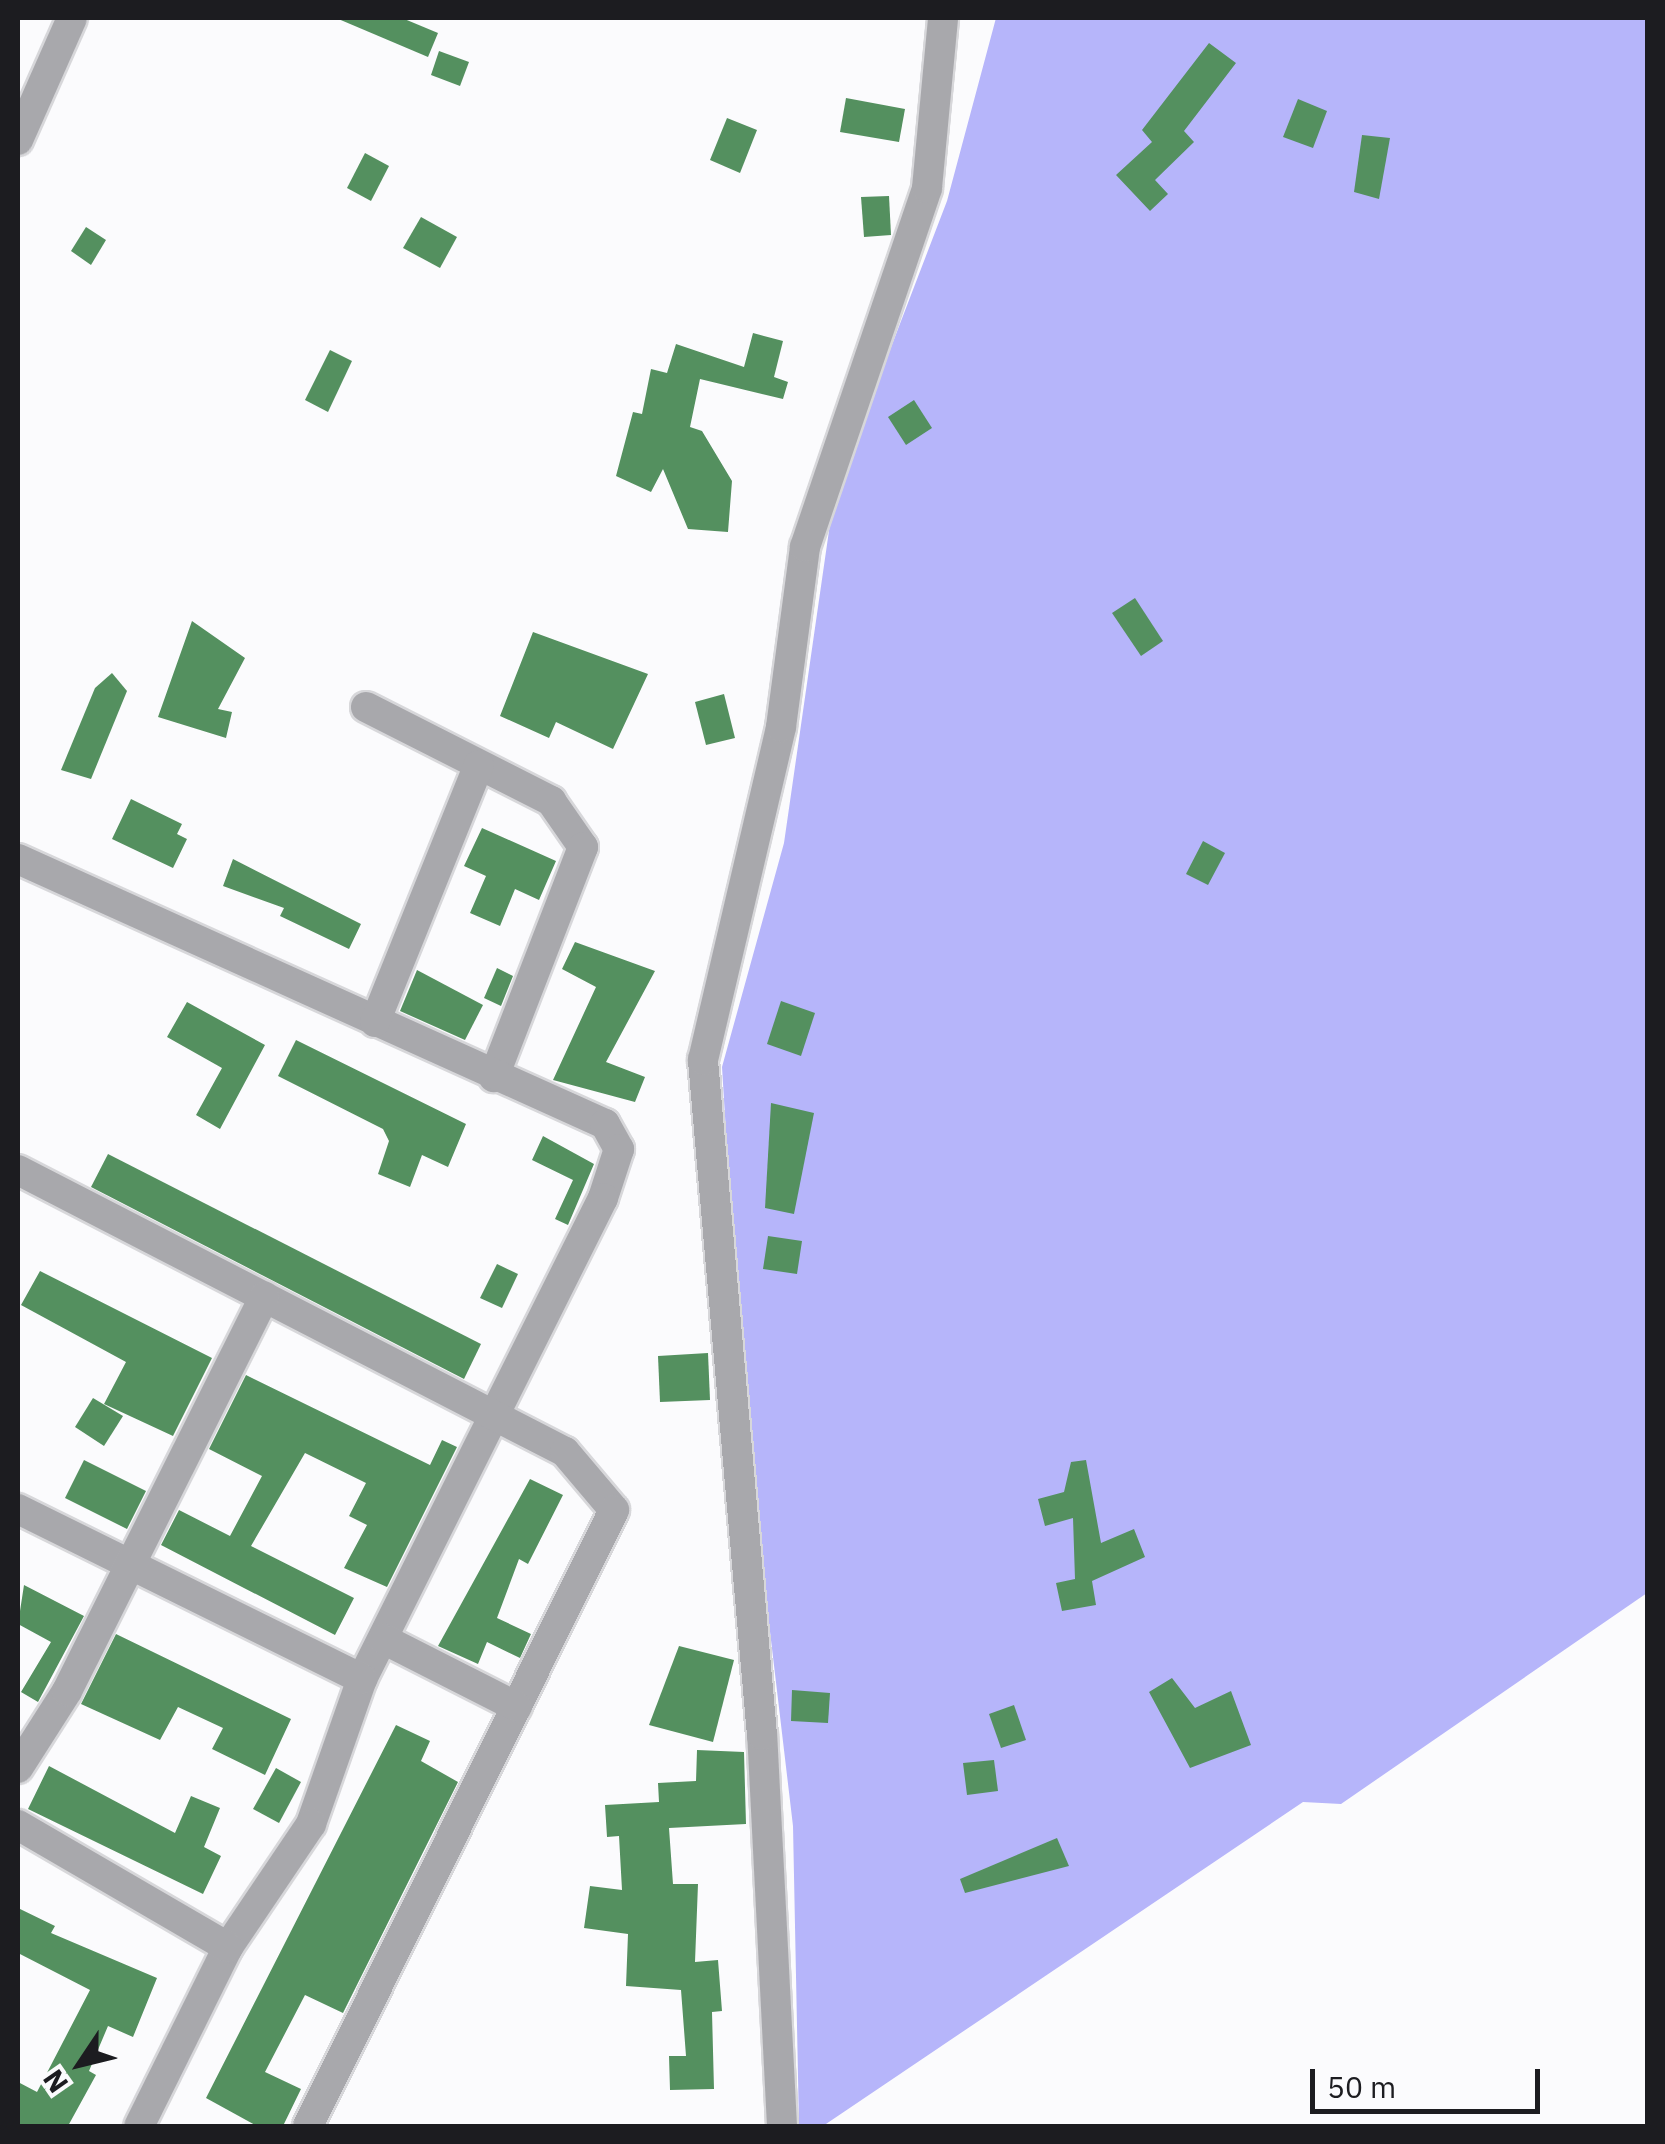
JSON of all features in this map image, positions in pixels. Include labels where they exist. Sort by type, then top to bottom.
[{"type":"street","points":[[18,140],[72,18]]},
{"type":"street","points":[[782,2126],[762,1734],[703,1060],[781,727],[805,547],[927,188],[942,18]]},
{"type":"street","points":[[366,707],[550,801],[583,847],[494,1077]]},
{"type":"street","points":[[375,1022],[480,765]]},
{"type":"street","points":[[18,859],[605,1124],[620,1148],[493,1419],[362,1680],[312,1824],[228,1947],[139,2126]]},
{"type":"street","points":[[18,1170],[493,1419],[565,1452],[614,1510],[308,2126]]},
{"type":"street","points":[[18,1768],[68,1692],[264,1296]]},
{"type":"street","points":[[18,1509],[362,1680]]},
{"type":"street","points":[[383,1639],[516,1707]]},
{"type":"street","points":[[18,1825],[228,1947]]},
{"type":"shaded area","points":[[996,18],[1647,18],[1647,1593],[1341,1804],[1303,1802],[823,2126],[799,2126],[793,1826],[742,1395],[722,1067],[784,843],[834,496],[947,201]]},
{"type":"building","points":[[336,18],[402,18],[438,33],[428,57]]},
{"type":"building","points":[[1209,43],[1236,63],[1184,131],[1194,142],[1155,180],[1168,194],[1150,211],[1116,175],[1152,142],[1142,130]]},
{"type":"building","points":[[439,51],[469,62],[460,86],[431,75]]},
{"type":"building","points":[[846,98],[905,109],[899,142],[840,132]]},
{"type":"building","points":[[1298,99],[1327,111],[1313,148],[1283,137]]},
{"type":"building","points":[[727,118],[757,130],[740,173],[710,160]]},
{"type":"building","points":[[1362,135],[1390,138],[1379,199],[1354,192]]},
{"type":"building","points":[[365,153],[389,166],[371,201],[347,188]]},
{"type":"building","points":[[889,196],[891,235],[864,237],[861,197]]},
{"type":"building","points":[[421,217],[457,237],[440,268],[403,248]]},
{"type":"building","points":[[86,227],[106,240],[91,265],[71,251]]},
{"type":"building","points":[[753,333],[783,341],[774,377],[788,382],[783,399],[700,379],[690,427],[702,431],[732,481],[728,532],[688,529],[663,469],[651,492],[616,476],[633,412],[642,414],[651,369],[667,373],[676,344],[744,367]]},
{"type":"building","points":[[330,350],[352,361],[328,412],[305,400]]},
{"type":"building","points":[[914,400],[932,428],[906,445],[888,417]]},
{"type":"building","points":[[1135,598],[1163,641],[1141,656],[1112,613]]},
{"type":"building","points":[[192,621],[245,658],[218,709],[232,712],[226,738],[158,717]]},
{"type":"building","points":[[533,632],[648,674],[613,749],[556,722],[549,738],[500,716]]},
{"type":"building","points":[[112,673],[127,691],[91,779],[61,770],[95,688]]},
{"type":"building","points":[[724,694],[735,738],[706,745],[695,702]]},
{"type":"building","points":[[131,799],[182,824],[177,834],[187,839],[173,868],[112,839]]},
{"type":"building","points":[[482,828],[556,861],[539,900],[515,889],[500,926],[470,913],[486,876],[464,866]]},
{"type":"building","points":[[1203,841],[1225,853],[1208,885],[1186,874]]},
{"type":"building","points":[[233,859],[361,924],[349,949],[280,916],[284,908],[223,886]]},
{"type":"building","points":[[575,942],[655,971],[606,1062],[645,1077],[635,1102],[553,1080],[596,987],[562,969]]},
{"type":"building","points":[[497,968],[513,976],[501,1006],[484,998]]},
{"type":"building","points":[[417,970],[483,1005],[465,1040],[400,1011]]},
{"type":"building","points":[[781,1001],[815,1013],[801,1056],[767,1044]]},
{"type":"building","points":[[187,1002],[265,1045],[220,1129],[196,1115],[222,1068],[167,1037]]},
{"type":"building","points":[[296,1040],[466,1124],[448,1167],[422,1155],[410,1187],[378,1174],[389,1141],[383,1129],[278,1076]]},
{"type":"building","points":[[771,1103],[814,1113],[794,1214],[765,1208]]},
{"type":"building","points":[[543,1136],[594,1164],[568,1225],[555,1219],[573,1180],[532,1160]]},
{"type":"building","points":[[108,1154],[481,1344],[464,1379],[91,1187]]},
{"type":"building","points":[[768,1236],[802,1241],[797,1274],[763,1269]]},
{"type":"building","points":[[497,1264],[518,1274],[502,1308],[480,1298]]},
{"type":"building","points":[[40,1271],[212,1358],[173,1436],[104,1404],[126,1362],[21,1305]]},
{"type":"building","points":[[708,1353],[710,1400],[660,1402],[658,1356]]},
{"type":"building","points":[[246,1375],[430,1465],[442,1440],[457,1447],[387,1587],[344,1568],[367,1525],[349,1516],[366,1483],[305,1453],[251,1546],[354,1598],[335,1635],[161,1545],[179,1510],[230,1536],[262,1476],[209,1449]]},
{"type":"building","points":[[93,1398],[123,1416],[104,1446],[75,1427]]},
{"type":"building","points":[[84,1460],[146,1491],[127,1529],[65,1498]]},
{"type":"building","points":[[1086,1460],[1101,1543],[1134,1529],[1145,1557],[1092,1581],[1096,1605],[1062,1611],[1056,1583],[1075,1579],[1073,1518],[1045,1526],[1038,1499],[1064,1492],[1071,1462]]},
{"type":"building","points":[[530,1479],[563,1495],[528,1564],[519,1559],[497,1618],[531,1634],[520,1658],[487,1642],[478,1664],[438,1646]]},
{"type":"building","points":[[24,1585],[84,1616],[38,1702],[21,1692],[51,1642],[18,1624]]},
{"type":"building","points":[[116,1634],[291,1719],[265,1775],[212,1749],[223,1728],[178,1707],[160,1740],[81,1704]]},
{"type":"building","points":[[679,1646],[734,1660],[713,1742],[649,1725]]},
{"type":"building","points":[[1172,1678],[1195,1708],[1231,1691],[1251,1745],[1190,1768],[1149,1692]]},
{"type":"building","points":[[792,1690],[830,1693],[828,1723],[791,1721]]},
{"type":"building","points":[[1014,1705],[1026,1740],[1001,1748],[989,1714]]},
{"type":"building","points":[[396,1725],[430,1741],[421,1761],[458,1782],[343,2013],[305,1995],[265,2072],[301,2089],[283,2126],[257,2126],[206,2098]]},
{"type":"building","points":[[697,1750],[744,1752],[746,1824],[669,1828],[673,1884],[698,1884],[695,1962],[718,1960],[722,2011],[712,2012],[714,2089],[670,2090],[669,2056],[686,2056],[681,1990],[626,1986],[628,1934],[584,1928],[590,1886],[622,1890],[619,1836],[607,1837],[605,1805],[659,1802],[658,1783],[696,1781]]},
{"type":"building","points":[[994,1760],[998,1791],[967,1795],[963,1763]]},
{"type":"building","points":[[49,1766],[175,1833],[191,1796],[220,1808],[204,1847],[221,1856],[203,1894],[28,1809]]},
{"type":"building","points":[[276,1768],[301,1782],[279,1823],[253,1809]]},
{"type":"building","points":[[1057,1838],[1069,1866],[965,1893],[960,1879]]},
{"type":"building","points":[[18,1908],[55,1926],[51,1933],[157,1978],[133,2037],[108,2026],[89,2071],[96,2075],[68,2126],[18,2126],[18,2082],[37,2092],[90,1990],[18,1953]]}]
